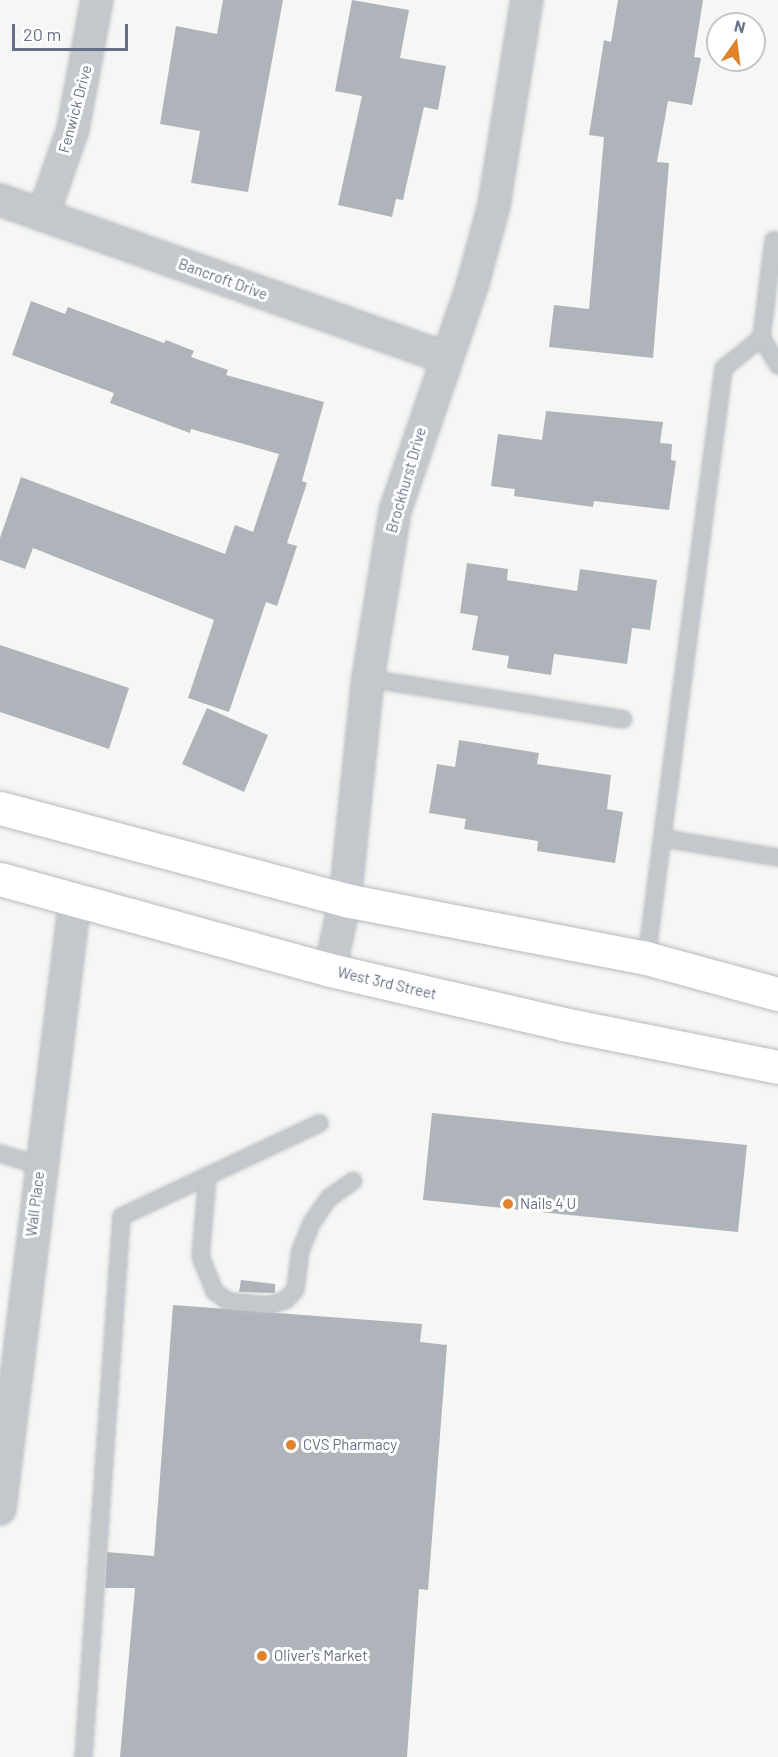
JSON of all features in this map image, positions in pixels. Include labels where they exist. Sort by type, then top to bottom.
[{"type":"main road","points":[[0,808],[345,900],[646,958],[778,994]]},
{"type":"main road","name":"West 3rd Street","points":[[0,879],[330,970],[563,1024],[778,1067]]},
{"type":"street","name":"Fenwick Drive","points":[[43,215],[73,129],[97,0]]},
{"type":"street","name":"Brockhurst Drive","points":[[330,970],[345,900],[368,678],[395,511],[473,283],[494,205],[526,0]]},
{"type":"street","name":"Bancroft Drive","points":[[0,200],[446,358]]},
{"type":"street","name":"Wall Place","points":[[0,1509],[1,1466],[75,900]]},
{"type":"lane","points":[[778,241],[773,240],[761,337],[778,365]]},
{"type":"lane","points":[[646,958],[723,368],[761,337]]},
{"type":"lane","points":[[368,678],[623,719]]},
{"type":"lane","points":[[663,838],[778,857]]},
{"type":"lane","points":[[83,1757],[121,1216],[319,1123]]},
{"type":"lane","points":[[0,1153],[39,1165]]},
{"type":"lane","points":[[207,1175],[200,1256],[214,1291],[228,1301],[268,1305],[286,1299],[295,1289],[300,1250],[312,1221],[329,1197],[353,1180]]},
{"type":"building","points":[[223,0],[283,0],[248,192],[191,183],[200,131],[160,124],[176,26],[217,34]]},
{"type":"building","points":[[352,0],[409,10],[400,58],[446,66],[438,110],[424,107],[403,200],[396,199],[392,217],[338,205],[362,96],[335,91]]},
{"type":"building","points":[[618,0],[703,0],[694,57],[701,58],[692,105],[668,101],[657,162],[669,163],[653,358],[549,347],[554,305],[589,309],[604,137],[589,135],[604,40],[611,42]]},
{"type":"building","points":[[31,301],[65,314],[68,307],[164,343],[166,340],[194,351],[191,357],[228,370],[226,375],[324,402],[302,481],[307,483],[287,543],[297,546],[277,606],[266,602],[229,712],[188,698],[214,620],[33,548],[25,569],[0,560],[0,538],[21,477],[225,554],[235,525],[253,532],[279,454],[191,429],[190,433],[110,403],[114,393],[12,355]]},
{"type":"building","points":[[546,411],[663,422],[660,443],[672,444],[671,460],[676,461],[669,510],[594,501],[593,507],[514,496],[515,489],[491,486],[498,434],[542,440]]},
{"type":"building","points":[[467,563],[508,569],[507,580],[577,591],[580,569],[657,580],[650,630],[632,628],[627,664],[554,654],[551,675],[507,668],[509,656],[472,650],[478,616],[460,613]]},
{"type":"building","points":[[0,645],[129,688],[109,749],[0,712]]},
{"type":"building","points":[[207,708],[268,735],[244,792],[182,764]]},
{"type":"building","points":[[459,740],[539,753],[537,764],[611,775],[607,809],[623,812],[615,863],[537,851],[538,841],[464,829],[466,819],[429,813],[437,764],[455,767]]},
{"type":"building","points":[[432,1113],[747,1145],[738,1232],[423,1200]]},
{"type":"building","points":[[241,1280],[275,1284],[275,1293],[239,1292]]},
{"type":"building","points":[[173,1305],[422,1324],[420,1342],[447,1345],[428,1590],[419,1589],[407,1757],[120,1757],[135,1588],[105,1588],[107,1552],[154,1556]]},
{"type":"place","name":"Nails 4 U","points":[[508,1204]]},
{"type":"place","name":"CVS Pharmacy","points":[[291,1445]]},
{"type":"place","name":"Oliver's Market","points":[[262,1656]]}]
